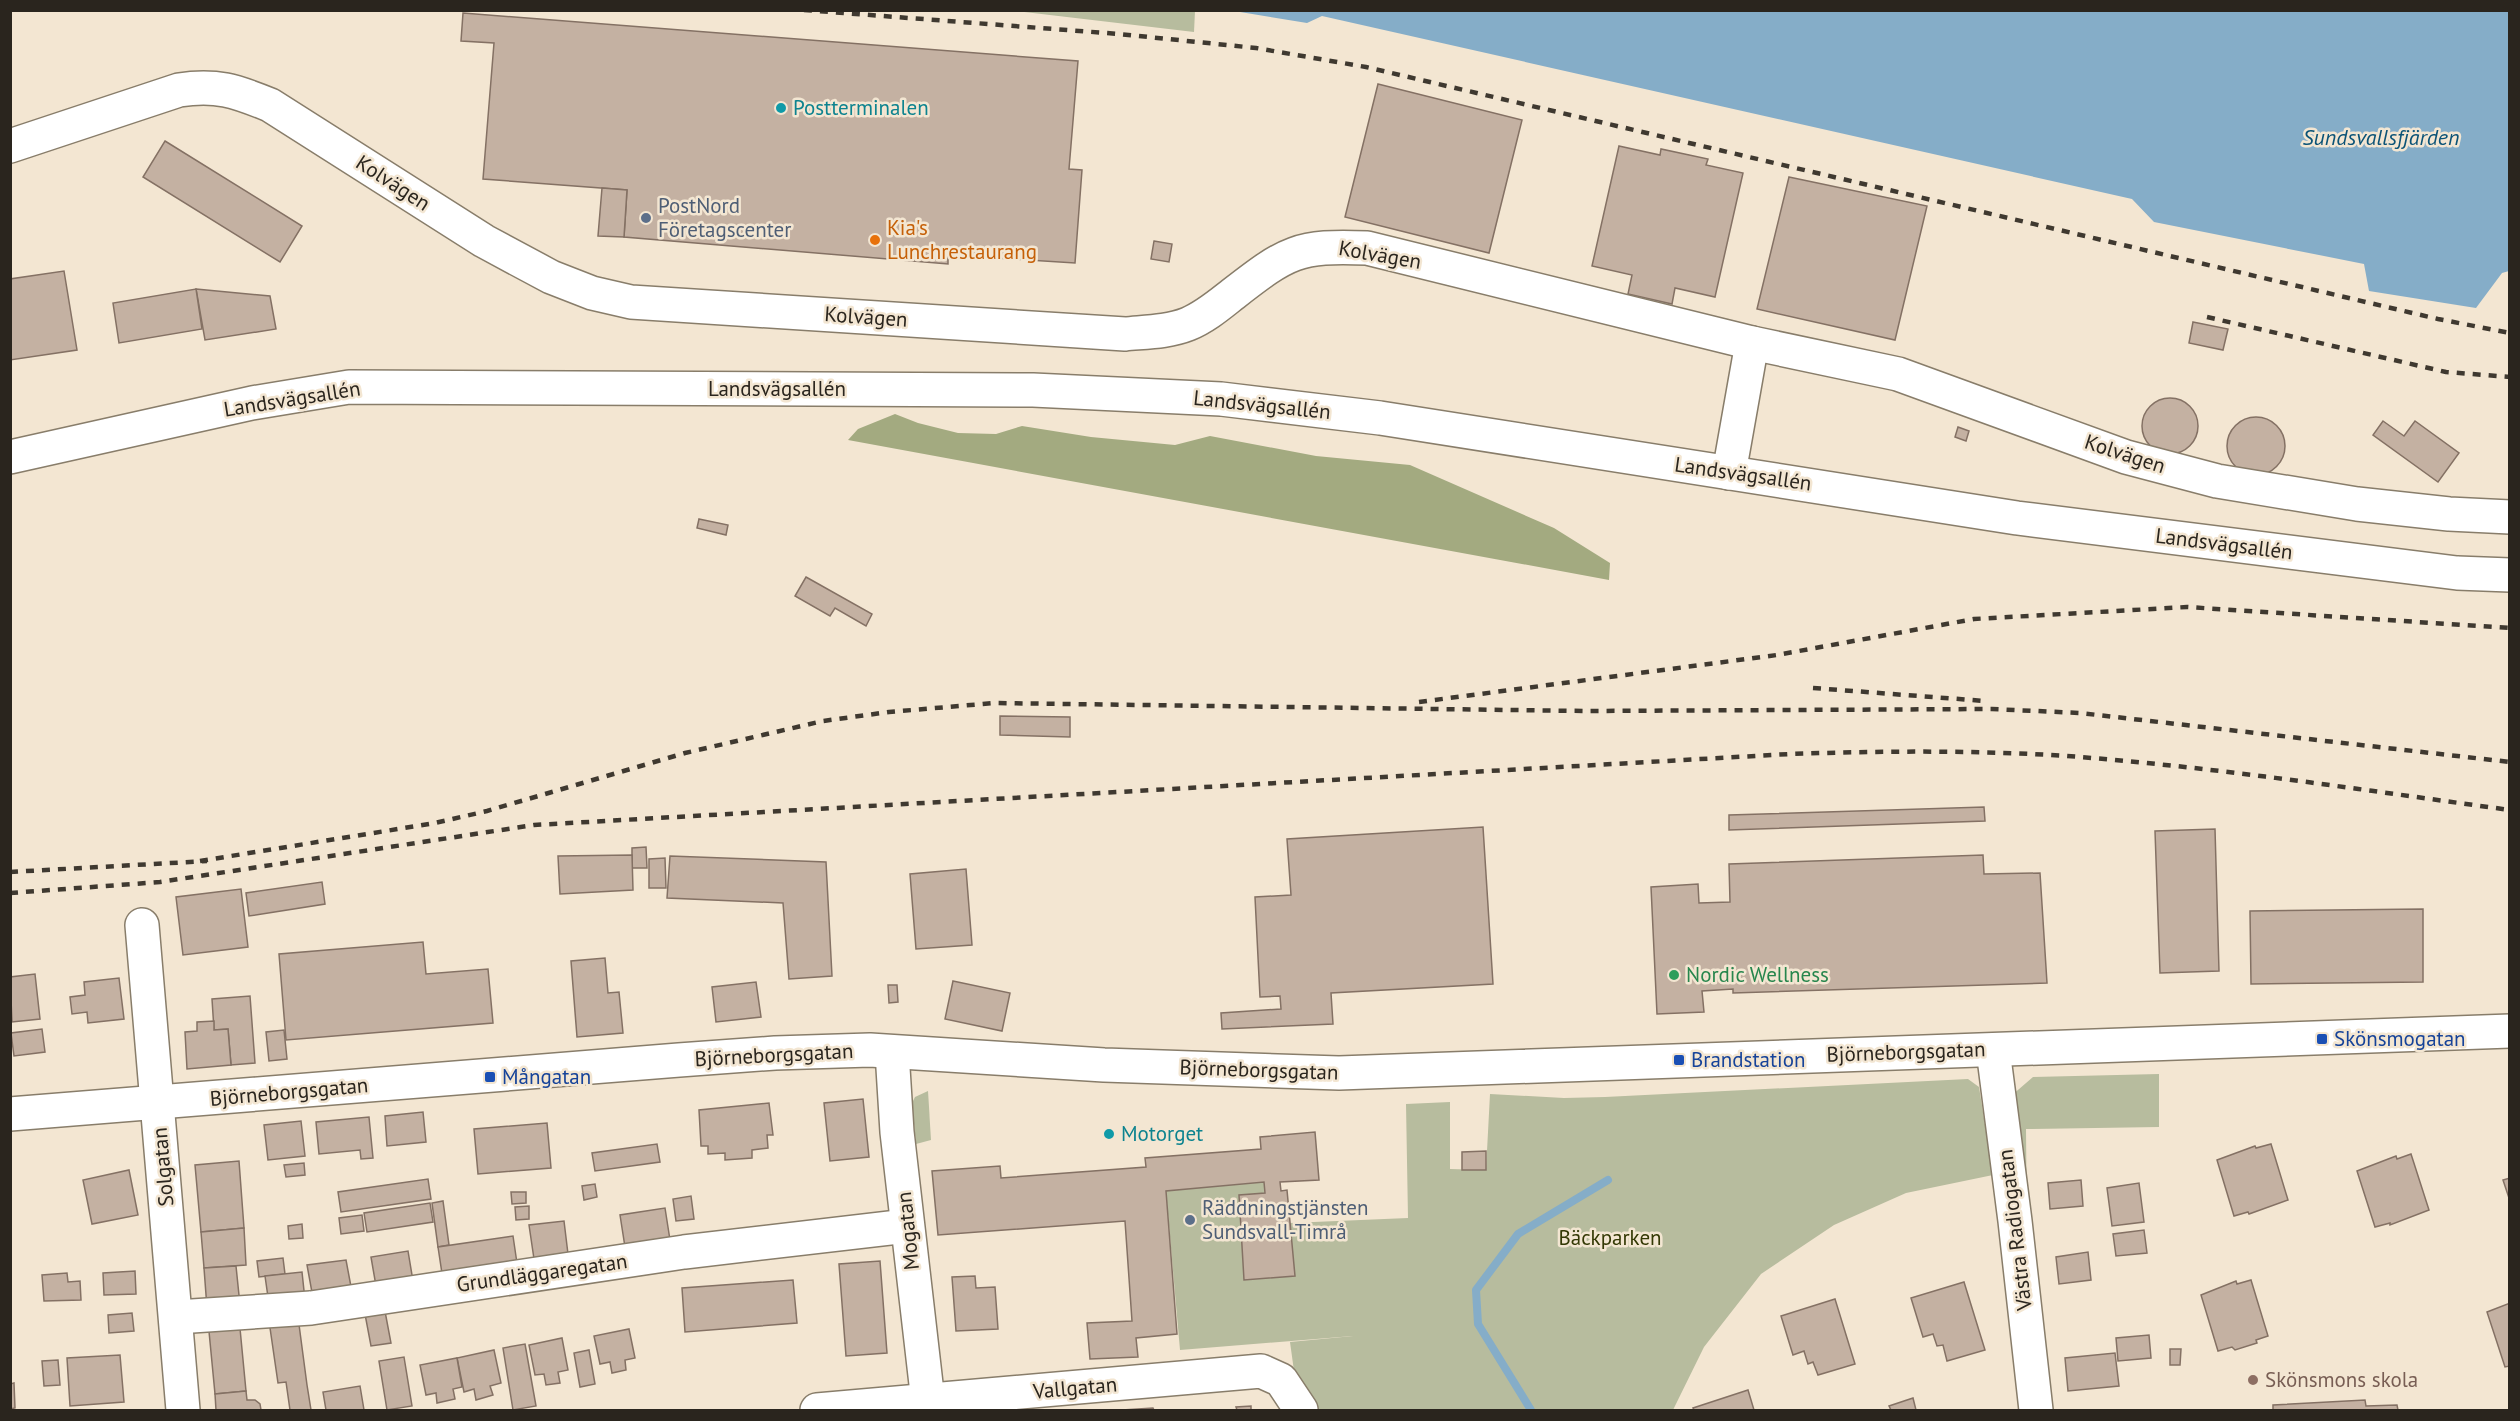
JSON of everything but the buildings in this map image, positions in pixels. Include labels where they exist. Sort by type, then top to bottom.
[{"type":"main road","name":"Kolvägen","points":[[10,146],[179,90],[202,86],[240,93],[270,105],[484,241],[551,277],[592,293],[631,302],[1125,334],[1159,331],[1187,325],[1207,314],[1272,263],[1301,250],[1328,246],[1367,248],[1752,343],[1898,374],[2126,457],[2217,481],[2356,504],[2449,514],[2510,517]]},
{"type":"main road","points":[[1729,473],[1752,343]]},
{"type":"main road","name":"Landsvägsallén","points":[[10,458],[252,403],[349,387],[1033,390],[1221,399],[1380,418],[2017,518],[2457,573],[2510,575]]},
{"type":"main road","name":"Solgatan","points":[[142,925],[177,1317],[183,1410]]},
{"type":"main road","name":"Björneborgsgatan","points":[[10,1114],[765,1054],[870,1050],[1104,1065],[1339,1073],[2510,1031]]},
{"type":"main road","name":"Västra Radiogatan","points":[[1993,1050],[2036,1410]]},
{"type":"main road","name":"Mogatan","points":[[892,1052],[897,1132],[928,1406]]},
{"type":"main road","name":"Grundläggaregatan","points":[[177,1317],[311,1308],[684,1252],[907,1226]]},
{"type":"main road","name":"Vallgatan","points":[[817,1410],[928,1406],[1261,1371],[1281,1380],[1301,1410]]},
{"type":"green space","points":[[1016,11],[1195,11],[1194,32]]},
{"type":"green space","points":[[895,414],[918,423],[958,433],[996,434],[1022,426],[1091,437],[1175,445],[1210,436],[1316,456],[1410,465],[1554,528],[1610,563],[1609,580],[848,440],[858,429]]},
{"type":"green space","points":[[2159,1074],[2159,1127],[2026,1129],[2027,1236],[2011,1096],[2033,1077]]},
{"type":"green space","name":"Bäckparken","points":[[1968,1079],[1979,1087],[1993,1175],[1906,1193],[1834,1225],[1761,1274],[1704,1347],[1673,1410],[1319,1410],[1294,1371],[1290,1342],[1353,1336],[1180,1350],[1166,1191],[1264,1182],[1265,1193],[1239,1195],[1244,1279],[1295,1276],[1290,1223],[1408,1218],[1406,1104],[1450,1102],[1450,1169],[1486,1170],[1490,1094],[1564,1098],[1605,1097]]},
{"type":"green space","points":[[928,1091],[931,1140],[916,1144],[912,1103],[915,1097]]},
{"type":"water","name":"Sundsvallsfjärden","points":[[1234,11],[2509,11],[2509,271],[2502,273],[2476,308],[2369,291],[2364,264],[2154,222],[2132,199],[1322,16],[1307,23]]},
{"type":"waterway","points":[[1531,1410],[1478,1324],[1476,1290],[1518,1234],[1608,1180]]},
{"type":"railway","points":[[804,10],[1119,34],[1256,48],[1366,67],[2438,319],[2510,333]]},
{"type":"railway","points":[[2207,317],[2446,372],[2510,377]]},
{"type":"railway","points":[[1419,702],[1777,655],[1974,619],[2187,607],[2510,628]]},
{"type":"railway","points":[[1813,688],[1985,701]]},
{"type":"railway","points":[[200,861],[435,823],[487,811],[685,753],[823,721],[889,712],[994,703],[1584,711],[1992,709],[2080,713],[2510,762]]},
{"type":"railway","points":[[10,893],[160,882],[534,825],[1790,754],[1928,752],[2067,756],[2233,773],[2510,810]]},
{"type":"railway","points":[[10,872],[207,861]]},
{"type":"place","name":"Postterminalen","points":[[781,108]]},
{"type":"place","name":"PostNord Företagscenter","points":[[646,218]]},
{"type":"place","name":"Kia's Lunchrestaurang","points":[[875,240]]},
{"type":"place","name":"Nordic Wellness","points":[[1674,975]]},
{"type":"place","name":"Skönsmogatan","points":[[2322,1039]]},
{"type":"place","name":"Brandstation","points":[[1679,1060]]},
{"type":"place","name":"Mångatan","points":[[490,1077]]},
{"type":"place","name":"Motorget","points":[[1109,1134]]},
{"type":"place","name":"Räddningstjänsten Sundsvall-Timrå","points":[[1190,1220]]},
{"type":"place","name":"Skönsmons skola","points":[[2253,1380]]}]
